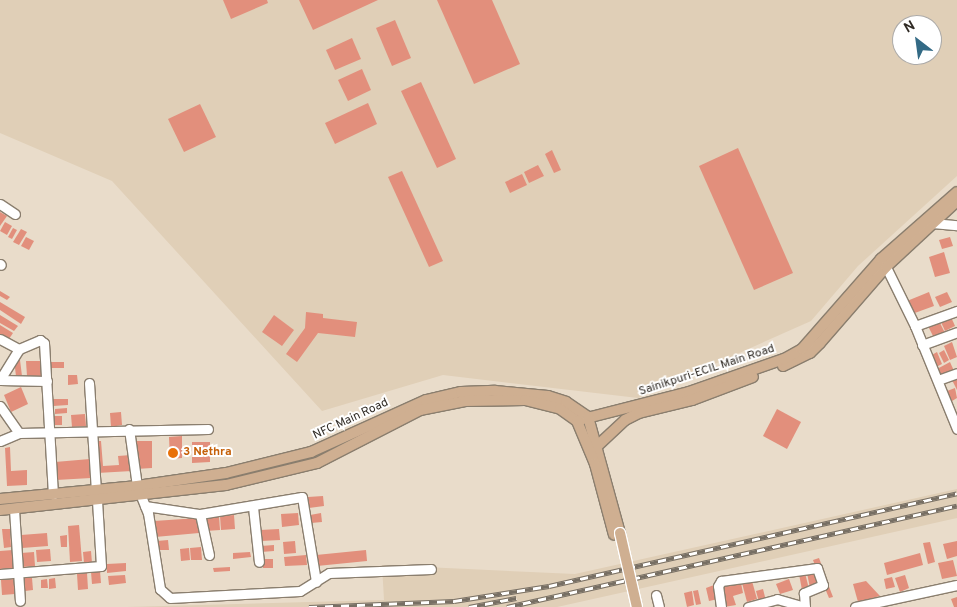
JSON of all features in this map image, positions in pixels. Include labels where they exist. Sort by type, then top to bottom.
[{"type":"main road","name":"Sainikpuri-ECIL Main Road","points":[[577,421],[588,417],[610,415],[689,392],[784,359],[802,349],[881,259],[957,192]]},
{"type":"main road","name":"Sainikpuri-ECIL Main Road","points":[[594,449],[613,430],[639,413],[692,400],[796,361],[820,343],[886,267],[957,201]]},
{"type":"main road","name":"NFC Main Road","points":[[0,499],[136,486],[226,473],[311,452],[407,407],[461,392],[495,391],[548,396],[566,402],[588,417]]},
{"type":"main road","name":"NFC Main Road","points":[[0,510],[97,501],[226,485],[293,471],[317,462],[420,410],[446,404],[525,400],[560,409],[577,421]]},
{"type":"main road","points":[[588,417],[594,449],[637,607]]},
{"type":"main road","points":[[577,421],[594,449]]},
{"type":"main road","points":[[617,534],[630,607]]},
{"type":"street","points":[[0,204],[15,214]]},
{"type":"street","points":[[932,223],[957,225]]},
{"type":"street","points":[[886,267],[915,326],[955,418],[957,429]]},
{"type":"street","points":[[915,326],[957,311]]},
{"type":"street","points":[[922,345],[957,332]]},
{"type":"street","points":[[0,339],[19,349]]},
{"type":"street","points":[[47,381],[0,380],[19,349],[40,340],[44,343],[47,381],[47,432],[53,495]]},
{"type":"street","points":[[938,380],[957,373]]},
{"type":"street","points":[[89,383],[96,490]]},
{"type":"street","points":[[0,406],[19,433]]},
{"type":"street","points":[[129,429],[136,486]]},
{"type":"street","points":[[0,441],[19,433],[129,429],[208,429]]},
{"type":"street","points":[[140,496],[145,506],[160,589],[170,598],[300,591],[329,573],[431,569]]},
{"type":"street","points":[[145,506],[200,514],[253,508],[302,497],[316,582]]},
{"type":"street","points":[[0,574],[102,566],[97,501]]},
{"type":"street","points":[[253,508],[259,562]]},
{"type":"street","points":[[14,509],[16,573],[20,601]]},
{"type":"street","points":[[200,514],[209,555]]},
{"type":"street","points":[[721,607],[718,586],[721,581],[817,568],[823,585],[804,593],[805,607],[777,599],[748,607]]},
{"type":"street","points":[[855,607],[888,604],[957,585]]},
{"type":"street","points":[[656,595],[659,607]]},
{"type":"shaded area","points":[[0,0],[957,0],[957,176],[858,266],[811,321],[638,398],[443,375],[322,411],[112,181],[0,133]]},
{"type":"shaded area","points":[[957,489],[957,518],[557,607],[127,607],[384,600],[382,565],[575,574]]},
{"type":"building","points":[[223,0],[267,0],[268,3],[231,19]]},
{"type":"building","points":[[299,0],[378,0],[313,30]]},
{"type":"building","points":[[437,0],[492,0],[520,64],[474,84]]},
{"type":"building","points":[[395,20],[411,58],[392,66],[376,28]]},
{"type":"building","points":[[352,38],[361,59],[335,70],[326,50]]},
{"type":"building","points":[[362,69],[371,90],[348,101],[338,80]]},
{"type":"building","points":[[421,82],[456,159],[437,168],[401,91]]},
{"type":"building","points":[[368,103],[377,124],[335,144],[325,123]]},
{"type":"building","points":[[200,104],[216,137],[184,152],[168,119]]},
{"type":"building","points":[[738,148],[793,273],[754,290],[699,166]]},
{"type":"building","points":[[552,150],[561,170],[554,173],[545,154]]},
{"type":"building","points":[[538,165],[544,176],[529,183],[524,172]]},
{"type":"building","points":[[402,171],[443,261],[429,267],[388,177]]},
{"type":"building","points":[[522,174],[527,185],[510,193],[505,182]]},
{"type":"building","points":[[0,212],[7,216],[0,226]]},
{"type":"building","points":[[5,222],[12,226],[7,235],[0,231]]},
{"type":"building","points":[[13,228],[17,230],[12,239],[8,237]]},
{"type":"building","points":[[21,229],[27,232],[19,245],[13,242]]},
{"type":"building","points":[[26,237],[34,241],[29,250],[21,246]]},
{"type":"building","points":[[950,237],[953,246],[942,249],[939,240]]},
{"type":"building","points":[[944,252],[950,273],[935,277],[929,257]]},
{"type":"building","points":[[0,291],[10,297],[7,300],[0,296]]},
{"type":"building","points":[[929,292],[934,306],[912,314],[907,301]]},
{"type":"building","points":[[947,292],[952,302],[940,307],[935,297]]},
{"type":"building","points":[[0,302],[25,317],[21,324],[0,310]]},
{"type":"building","points":[[306,312],[323,314],[323,318],[357,322],[355,337],[318,333],[297,362],[286,354],[305,328]]},
{"type":"building","points":[[0,315],[18,326],[14,331],[0,323]]},
{"type":"building","points":[[274,315],[294,330],[282,346],[262,332]]},
{"type":"building","points":[[951,317],[955,326],[945,331],[941,322]]},
{"type":"building","points":[[939,321],[945,333],[934,338],[928,326]]},
{"type":"building","points":[[0,325],[13,333],[9,339],[0,334]]},
{"type":"building","points":[[952,342],[957,357],[950,360],[944,346]]},
{"type":"building","points":[[944,350],[949,360],[944,363],[939,353]]},
{"type":"building","points":[[937,352],[942,364],[936,367],[930,356]]},
{"type":"building","points":[[14,360],[20,360],[22,376],[16,376]]},
{"type":"building","points":[[26,361],[42,361],[42,376],[27,376]]},
{"type":"building","points":[[50,362],[64,362],[64,368],[50,368]]},
{"type":"building","points":[[950,362],[954,371],[941,377],[937,369]]},
{"type":"building","points":[[68,375],[77,375],[78,384],[68,385]]},
{"type":"building","points":[[957,375],[957,390],[951,378]]},
{"type":"building","points":[[21,387],[28,404],[11,412],[4,395]]},
{"type":"building","points":[[955,388],[957,398],[952,401],[947,391]]},
{"type":"building","points":[[53,399],[68,399],[68,405],[53,406]]},
{"type":"building","points":[[67,408],[67,413],[55,414],[55,409]]},
{"type":"building","points":[[777,409],[801,422],[787,449],[763,436]]},
{"type":"building","points":[[121,412],[122,425],[111,427],[110,413]]},
{"type":"building","points":[[85,414],[86,426],[72,427],[71,415]]},
{"type":"building","points":[[54,416],[62,416],[62,425],[55,425]]},
{"type":"building","points":[[182,436],[182,458],[170,459],[169,437]]},
{"type":"building","points":[[95,441],[101,441],[103,466],[119,465],[118,456],[131,455],[132,471],[97,473]]},
{"type":"building","points":[[136,441],[152,441],[152,468],[136,469]]},
{"type":"building","points":[[192,442],[210,442],[210,462],[192,463]]},
{"type":"building","points":[[10,447],[11,471],[27,470],[27,485],[7,486],[5,448]]},
{"type":"building","points":[[90,459],[91,478],[56,480],[55,462]]},
{"type":"building","points":[[323,496],[324,506],[309,508],[308,497]]},
{"type":"building","points":[[298,513],[299,525],[282,527],[281,514]]},
{"type":"building","points":[[321,513],[322,522],[311,523],[310,515]]},
{"type":"building","points":[[234,515],[235,529],[221,530],[220,516]]},
{"type":"building","points":[[219,516],[220,530],[206,531],[205,518]]},
{"type":"building","points":[[198,518],[199,533],[155,537],[154,521]]},
{"type":"building","points":[[79,525],[82,561],[70,562],[68,526]]},
{"type":"building","points":[[2,529],[10,529],[11,547],[4,548]]},
{"type":"building","points":[[279,529],[280,540],[261,541],[260,530]]},
{"type":"building","points":[[47,533],[48,546],[22,548],[21,535]]},
{"type":"building","points":[[67,535],[67,547],[61,547],[60,536]]},
{"type":"building","points":[[168,540],[169,550],[158,550],[157,541]]},
{"type":"building","points":[[295,541],[296,553],[284,554],[283,542]]},
{"type":"building","points":[[957,541],[957,556],[947,559],[943,544]]},
{"type":"building","points":[[930,542],[935,562],[928,564],[923,543]]},
{"type":"building","points":[[274,545],[274,551],[261,552],[261,546]]},
{"type":"building","points":[[201,547],[202,560],[191,560],[190,548]]},
{"type":"building","points":[[189,548],[190,560],[181,561],[180,549]]},
{"type":"building","points":[[50,549],[51,561],[37,562],[36,550]]},
{"type":"building","points":[[13,550],[14,568],[0,569],[0,551]]},
{"type":"building","points":[[366,550],[367,561],[317,566],[316,555]]},
{"type":"building","points":[[91,551],[92,563],[84,563],[83,552]]},
{"type":"building","points":[[34,552],[35,566],[22,567],[21,553]]},
{"type":"building","points":[[250,552],[251,557],[233,559],[233,553]]},
{"type":"building","points":[[920,553],[923,565],[887,575],[884,563]]},
{"type":"building","points":[[306,555],[307,565],[285,566],[284,557]]},
{"type":"building","points":[[819,558],[822,566],[816,568],[813,560]]},
{"type":"building","points":[[263,559],[273,559],[273,568],[263,568]]},
{"type":"building","points":[[953,560],[957,576],[942,579],[938,563]]},
{"type":"building","points":[[126,563],[126,571],[107,573],[107,564]]},
{"type":"building","points":[[230,567],[230,571],[214,572],[213,568]]},
{"type":"building","points":[[100,571],[101,583],[92,584],[91,572]]},
{"type":"building","points":[[814,571],[817,586],[810,588],[807,573]]},
{"type":"building","points":[[87,573],[88,589],[78,590],[77,574]]},
{"type":"building","points":[[805,573],[809,589],[802,590],[799,574]]},
{"type":"building","points":[[125,575],[126,583],[109,585],[108,576]]},
{"type":"building","points":[[905,575],[909,588],[900,592],[895,578]]},
{"type":"building","points":[[892,577],[895,587],[886,589],[884,579]]},
{"type":"building","points":[[24,578],[32,578],[33,590],[25,591]]},
{"type":"building","points":[[55,578],[56,588],[49,589],[49,579]]},
{"type":"building","points":[[14,579],[15,594],[2,595],[1,580]]},
{"type":"building","points":[[47,579],[48,588],[41,588],[41,580]]},
{"type":"building","points":[[789,579],[793,590],[780,594],[776,584]]},
{"type":"building","points":[[752,581],[757,599],[747,602],[742,583]]},
{"type":"building","points":[[866,581],[880,596],[858,602],[853,584]]},
{"type":"building","points":[[741,583],[743,593],[733,596],[736,605],[724,607],[719,587]]},
{"type":"building","points":[[828,584],[833,597],[829,598],[824,586]]},
{"type":"building","points":[[714,585],[718,599],[709,601],[706,588]]},
{"type":"building","points":[[763,589],[766,601],[759,602],[756,591]]},
{"type":"building","points":[[698,590],[701,604],[696,605],[693,591]]},
{"type":"building","points":[[692,591],[694,605],[687,607],[684,593]]},
{"type":"building","points":[[957,597],[957,607],[954,607],[951,599]]},
{"type":"railway","points":[[309,607],[454,601],[549,586],[957,493]]},
{"type":"railway","points":[[507,607],[957,506]]},
{"type":"railway","points":[[469,607],[516,598]]},
{"type":"place","name":"3 Nethra","points":[[173,453]]}]
